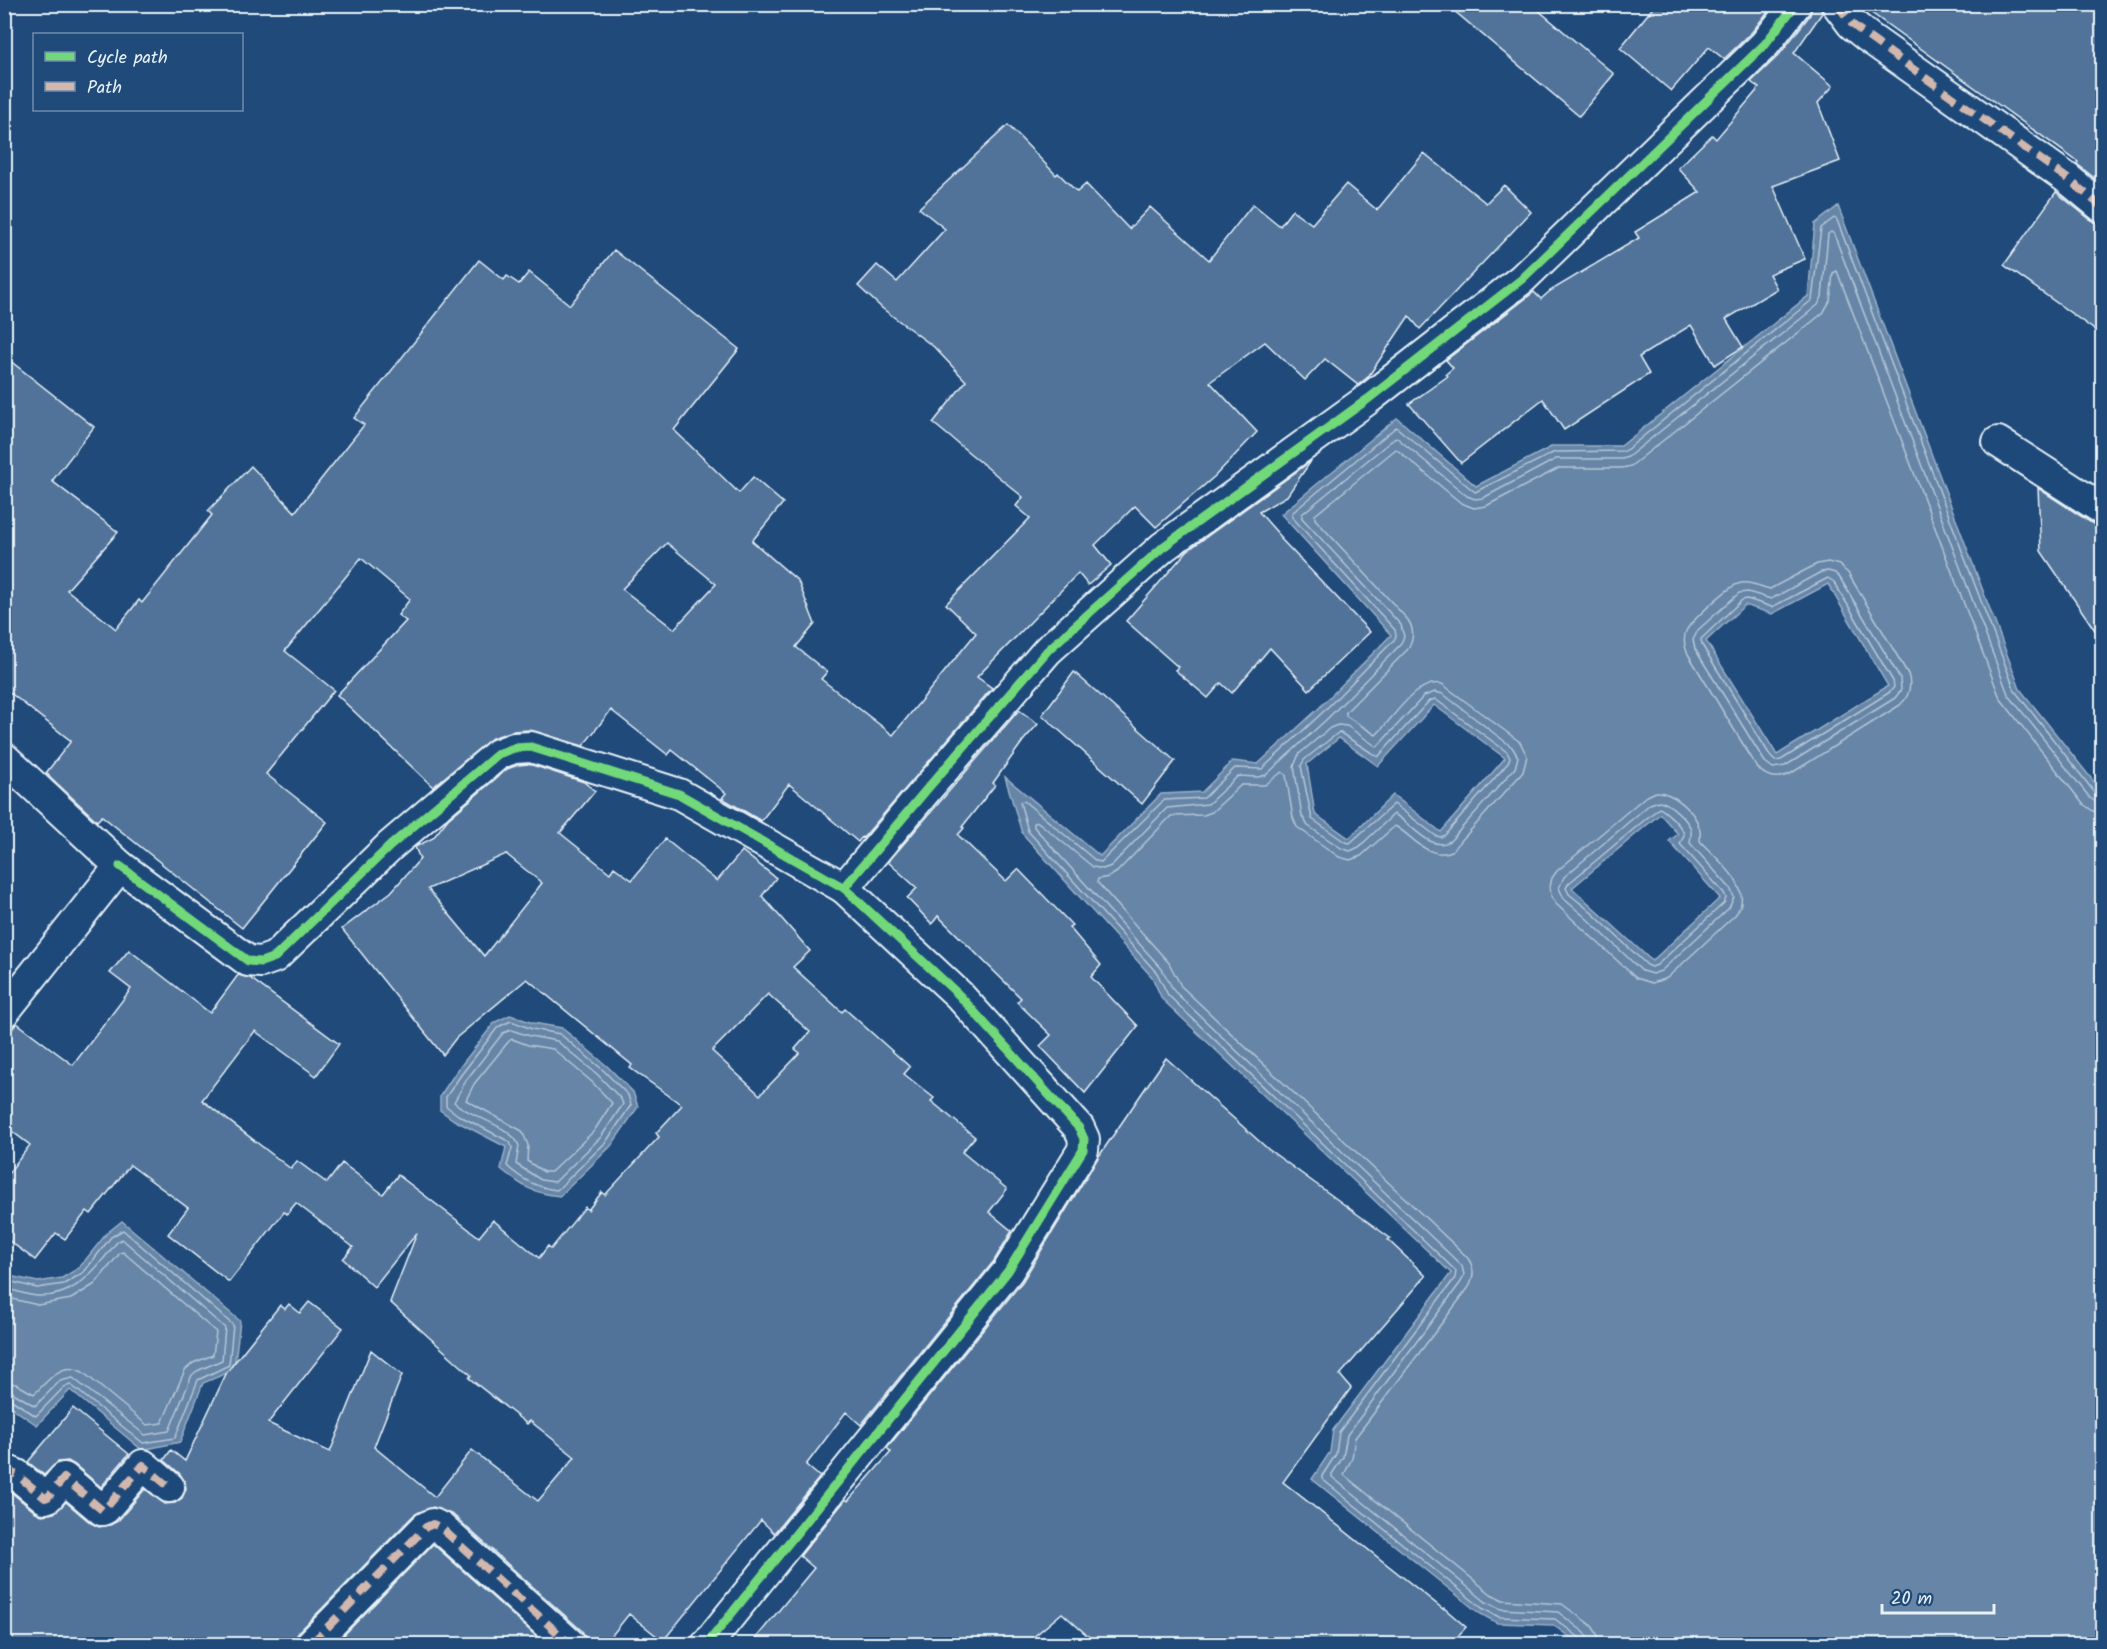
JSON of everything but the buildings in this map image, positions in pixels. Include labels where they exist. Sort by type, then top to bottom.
[{"type":"street","points":[[844,888],[1048,650],[1163,547],[1368,399],[1522,279],[1765,44],[1796,4]]},
{"type":"street","points":[[1837,4],[1852,24],[1868,37],[2058,172],[2103,207]]},
{"type":"street","points":[[1998,442],[2103,509]]},
{"type":"street","points":[[4,758],[120,866],[248,961],[261,962],[275,957],[390,846],[498,754],[514,748],[531,747],[679,795],[844,888],[959,995],[1079,1128],[1084,1139],[1083,1150],[1008,1271],[707,1644]]},
{"type":"street","points":[[4,1012],[120,866]]},
{"type":"street","points":[[4,1478],[10,1472],[17,1475],[45,1498],[64,1478],[102,1510],[143,1465],[169,1487]]},
{"type":"street","points":[[311,1644],[426,1527],[433,1524],[441,1528],[570,1644]]},
{"type":"water","points":[[1838,206],[2020,689],[2102,792],[2102,1644],[1579,1644],[1553,1625],[1497,1623],[1479,1613],[1312,1479],[1330,1452],[1333,1430],[1451,1273],[1162,999],[1152,977],[1022,833],[1005,777],[1100,856],[1161,794],[1202,792],[1233,761],[1258,764],[1319,708],[1391,635],[1281,514],[1397,418],[1476,486],[1553,446],[1621,446],[1808,296],[1815,224]],"holes":[[[1828,584],[1888,686],[1777,755],[1706,641],[1745,605],[1772,614]],[[1434,705],[1505,758],[1441,832],[1393,795],[1349,838],[1315,814],[1307,764],[1339,738],[1378,766]],[[1660,814],[1678,834],[1669,841],[1720,898],[1652,961],[1572,888]]]},
{"type":"water","points":[[510,1015],[533,1023],[562,1028],[607,1066],[633,1092],[638,1107],[611,1146],[560,1196],[535,1191],[516,1180],[501,1169],[506,1147],[454,1120],[440,1110],[440,1096],[456,1072],[495,1022]]},
{"type":"water","points":[[122,1221],[240,1321],[234,1370],[203,1383],[180,1442],[142,1450],[70,1390],[37,1425],[5,1403],[4,1275],[38,1282],[62,1278],[79,1268],[107,1233]]},
{"type":"marked path","points":[[1837,4],[1852,24],[1868,37],[2068,179],[2102,207]]},
{"type":"marked path","points":[[4,1478],[10,1472],[17,1475],[45,1498],[64,1478],[102,1510],[143,1465],[169,1487]]},
{"type":"marked path","points":[[311,1644],[426,1527],[433,1524],[441,1528],[570,1644]]},
{"type":"cycle path","points":[[707,1644],[1008,1271],[1083,1150],[1084,1139],[1079,1128],[959,995],[844,888],[1048,650],[1163,547],[1368,399],[1522,279],[1765,44],[1796,4]]},
{"type":"cycle path","points":[[120,866],[248,961],[261,962],[275,957],[390,846],[498,754],[514,748],[531,747],[679,794],[844,888]]}]
